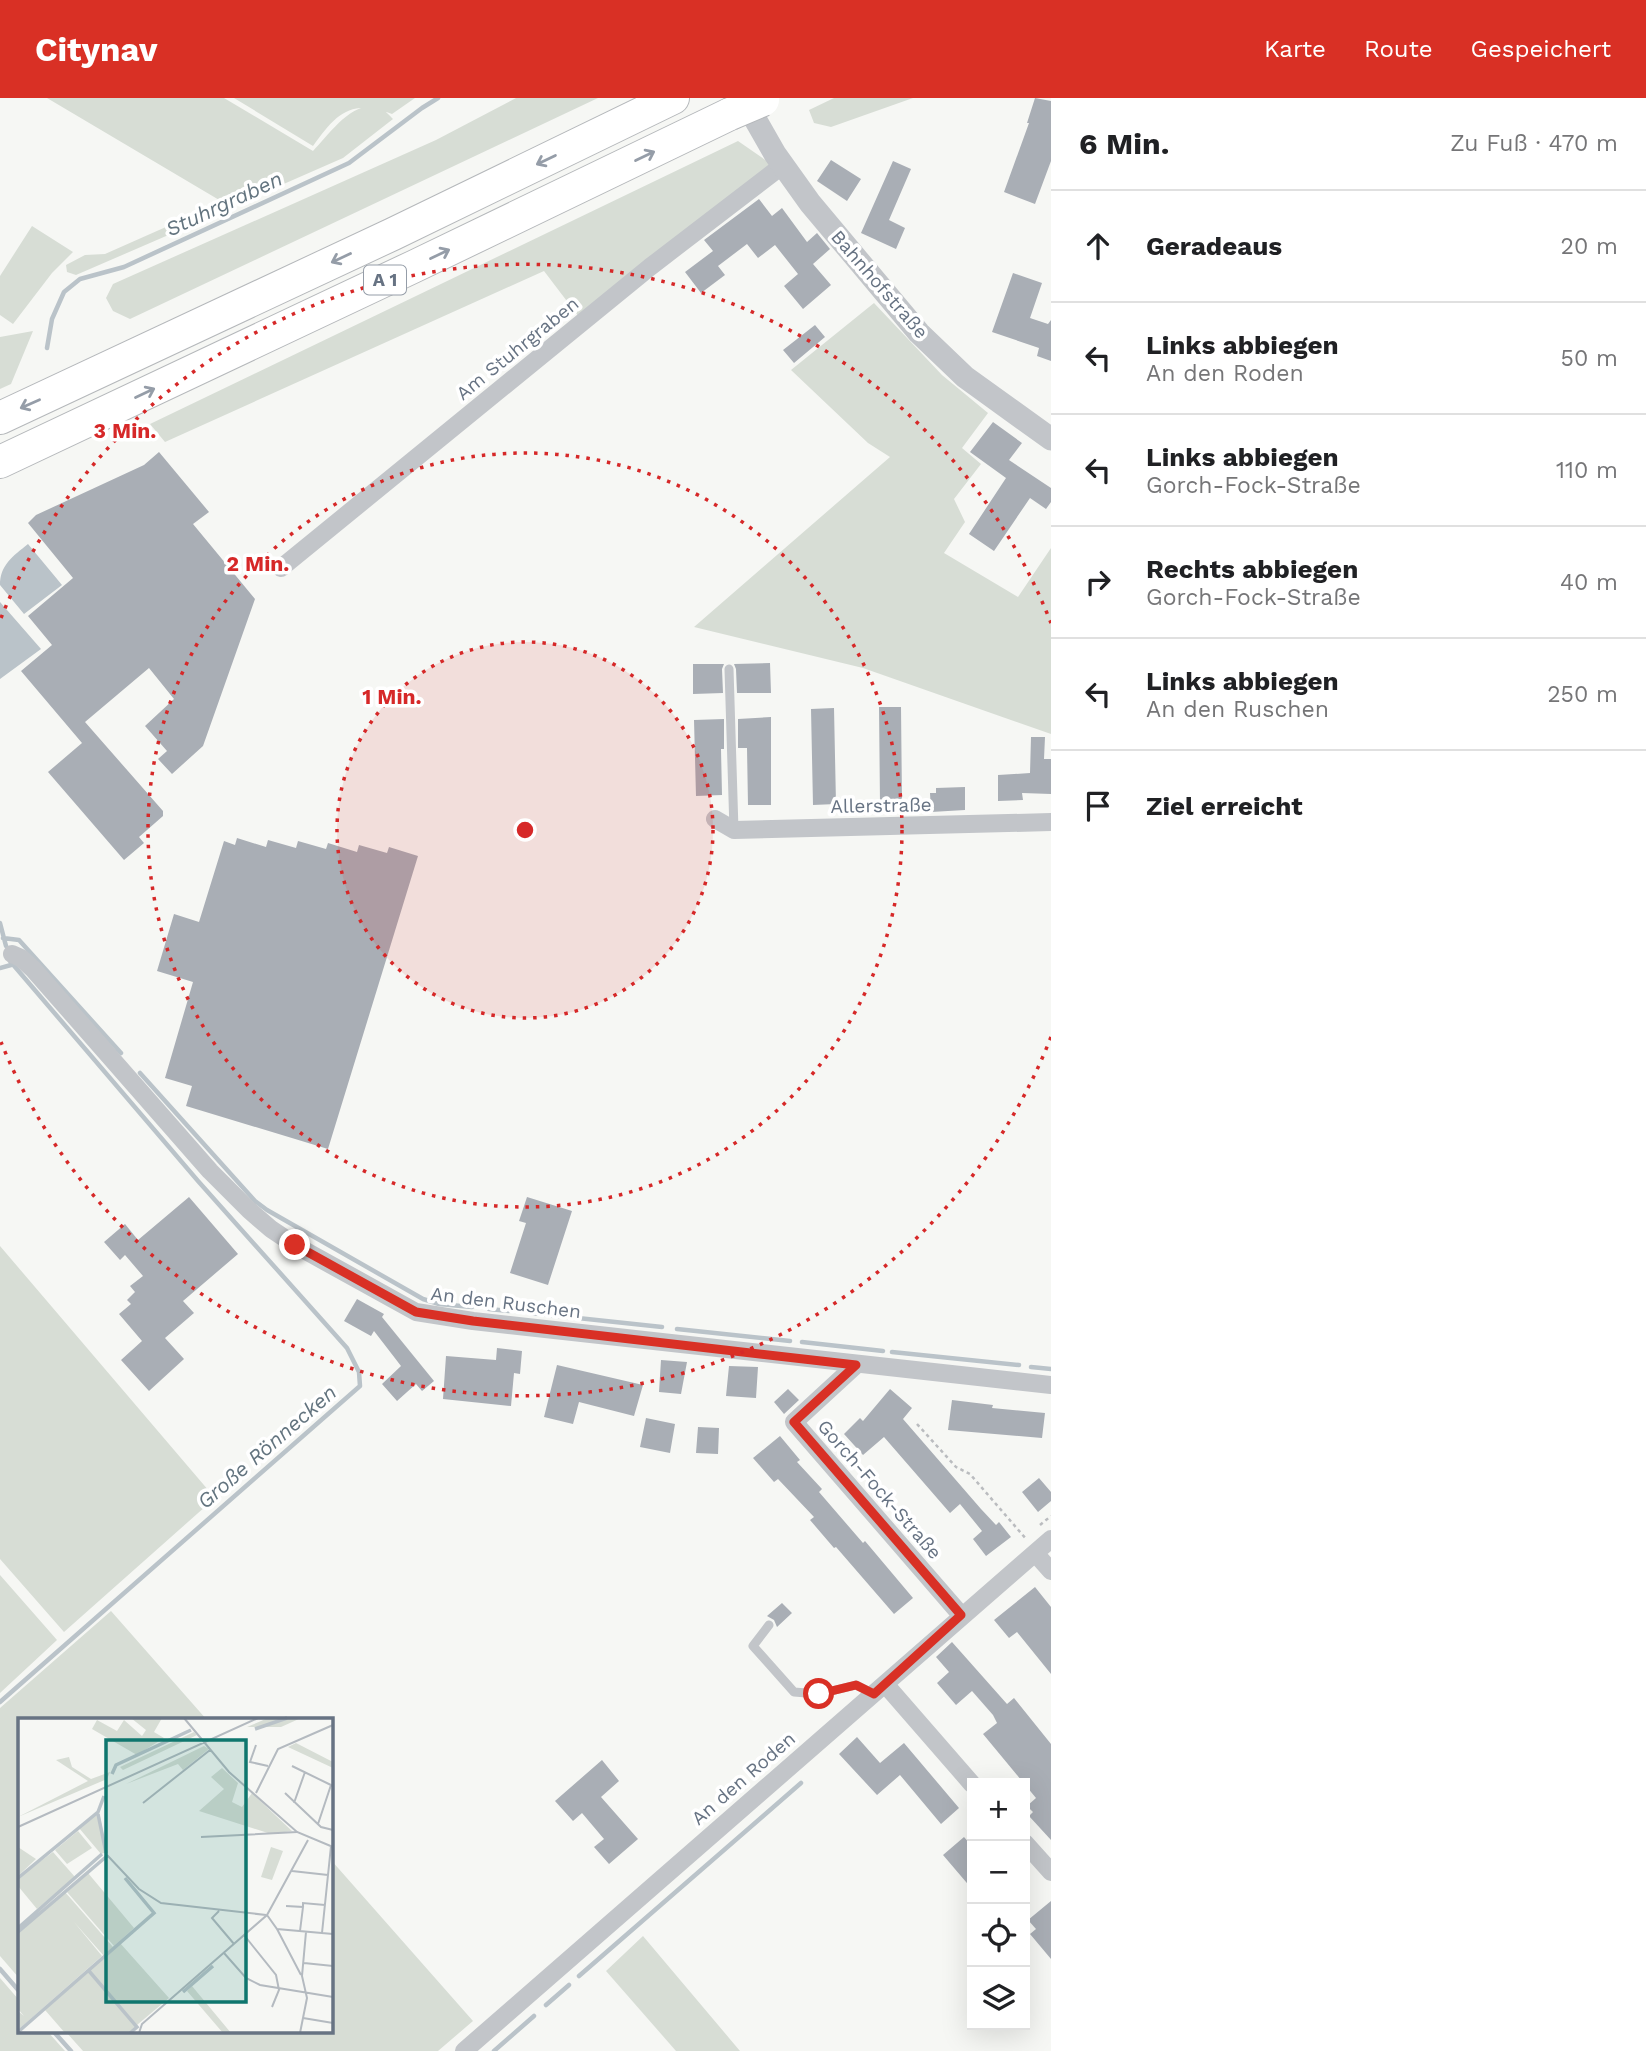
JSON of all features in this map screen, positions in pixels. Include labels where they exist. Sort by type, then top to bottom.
[{"type":"highway","name":"A 1","points":[[0,418],[673,98]]},
{"type":"highway","name":"A 1","points":[[0,462],[751,103]]},
{"type":"street","name":"Bahnhofstraße","points":[[751,103],[783,166],[810,203],[919,333],[965,377],[1051,439]]},
{"type":"street","name":"Am Stuhrgraben","points":[[281,568],[650,267],[783,166]]},
{"type":"street","points":[[715,819],[734,830]]},
{"type":"street","name":"Allerstraße","points":[[734,830],[1051,822]]},
{"type":"street","name":"An den Ruschen","points":[[12,954],[33,969],[210,1171],[249,1210],[295,1245],[416,1312],[473,1321],[1051,1385]]},
{"type":"street","name":"Gorch-Fock-Straße","points":[[856,1365],[794,1422],[961,1615]]},
{"type":"street","name":"An den Roden","points":[[464,2051],[1051,1539]]},
{"type":"street","points":[[1035,1553],[1051,1571]]},
{"type":"street","points":[[879,1689],[967,1779]]},
{"type":"street","points":[[1030,1849],[1051,1872]]},
{"type":"lane","points":[[729,669],[734,830]]},
{"type":"lane","points":[[769,1625],[753,1646],[794,1692],[819,1694],[856,1685],[879,1689]]},
{"type":"path","points":[[917,1424],[956,1467],[970,1474],[1026,1538],[1035,1553]]},
{"type":"shaded area","points":[[47,98],[224,98],[313,151],[342,120],[360,108],[380,108],[393,119],[343,158],[231,207]]},
{"type":"shaded area","points":[[234,98],[415,98],[392,114],[366,108],[346,112],[329,125],[313,146]]},
{"type":"shaded area","points":[[516,98],[598,98],[130,319],[113,311],[106,298],[113,284],[436,140]]},
{"type":"shaded area","points":[[834,98],[913,98],[831,127],[814,123],[809,110]]},
{"type":"shaded area","points":[[738,141],[771,164],[579,317],[544,271],[165,442],[150,424]]},
{"type":"shaded area","points":[[211,207],[218,209],[217,214],[76,275],[67,272],[66,265],[85,255],[105,254]]},
{"type":"shaded area","points":[[32,226],[73,252],[52,273],[13,324],[0,315],[0,276]]},
{"type":"shaded area","points":[[874,303],[942,375],[988,413],[962,448],[981,464],[954,499],[965,522],[944,553],[1018,597],[1051,548],[1051,734],[863,668],[694,627],[890,457],[868,443],[791,370]]},
{"type":"shaded area","points":[[33,331],[11,384],[0,389],[0,337]]},
{"type":"shaded area","points":[[28,544],[62,585],[24,614],[0,585],[5,566]]},
{"type":"shaded area","points":[[0,602],[41,649],[0,679]]},
{"type":"shaded area","points":[[0,1246],[215,1498],[64,1632],[0,1559]]},
{"type":"shaded area","points":[[0,1575],[57,1640],[0,1693]]},
{"type":"shaded area","points":[[111,1611],[205,1718],[18,1718],[18,1977],[0,1956],[0,1708]]},
{"type":"shaded area","points":[[332,1861],[473,2021],[438,2051],[83,2051],[68,2034],[332,2034]]},
{"type":"shaded area","points":[[643,1936],[740,2051],[676,2051],[606,1971]]},
{"type":"shaded area","points":[[0,1978],[18,1999],[18,2034],[50,2034],[65,2051],[0,2051]]},
{"type":"building","points":[[1035,98],[1051,101],[1051,161],[1035,204],[1004,192],[1029,123]]},
{"type":"building","points":[[831,160],[861,179],[847,201],[817,181]]},
{"type":"building","points":[[893,161],[911,169],[889,220],[905,228],[896,249],[861,233]]},
{"type":"building","points":[[759,199],[772,216],[782,208],[807,242],[817,233],[830,249],[813,264],[831,285],[803,309],[784,286],[798,274],[775,245],[758,258],[747,244],[718,266],[725,275],[701,293],[685,272],[713,251],[704,240]]},
{"type":"building","points":[[1013,273],[1042,283],[1030,318],[1048,324],[1051,320],[1051,361],[1037,356],[1039,348],[992,332]]},
{"type":"building","points":[[815,325],[825,337],[794,363],[783,350]]},
{"type":"building","points":[[993,422],[1022,443],[1009,460],[1051,488],[1051,502],[1046,509],[1030,498],[994,551],[969,534],[1006,478],[970,452]]},
{"type":"building","points":[[159,452],[209,512],[193,524],[255,599],[203,746],[172,774],[158,759],[167,751],[145,726],[174,699],[149,668],[85,722],[163,811],[163,816],[139,837],[144,843],[124,860],[48,772],[82,743],[21,671],[52,645],[28,616],[73,578],[28,523],[36,515],[144,465]]},
{"type":"building","points":[[770,663],[771,693],[737,693],[734,664]]},
{"type":"building","points":[[693,664],[724,664],[723,693],[693,694]]},
{"type":"building","points":[[879,707],[901,707],[902,802],[880,803]]},
{"type":"building","points":[[834,708],[836,804],[813,805],[811,709]]},
{"type":"building","points":[[771,717],[771,805],[748,805],[747,748],[738,748],[738,719]]},
{"type":"building","points":[[724,719],[724,749],[721,749],[722,795],[696,796],[694,720]]},
{"type":"building","points":[[1031,737],[1045,737],[1044,759],[1051,759],[1051,794],[1022,793],[1023,800],[998,801],[998,775],[1030,773]]},
{"type":"building","points":[[965,787],[965,810],[931,812],[930,793],[936,793],[936,788]]},
{"type":"building","points":[[237,838],[266,847],[268,840],[296,848],[298,841],[326,849],[328,843],[357,852],[359,845],[387,853],[389,847],[418,856],[328,1149],[186,1106],[192,1086],[165,1078],[193,982],[157,971],[174,914],[199,922],[224,841],[235,845]]},
{"type":"building","points":[[189,1197],[238,1254],[183,1301],[194,1313],[165,1338],[184,1359],[149,1391],[121,1360],[142,1341],[119,1314],[131,1304],[127,1300],[135,1292],[130,1286],[143,1276],[125,1255],[120,1260],[104,1242],[125,1224],[138,1240]]},
{"type":"building","points":[[527,1197],[572,1211],[548,1285],[510,1273],[526,1223],[519,1221]]},
{"type":"building","points":[[357,1299],[384,1314],[382,1317],[434,1381],[422,1391],[416,1384],[397,1401],[382,1384],[401,1366],[374,1331],[371,1336],[344,1321]]},
{"type":"building","points":[[497,1348],[522,1351],[520,1374],[514,1373],[511,1406],[443,1399],[446,1356],[496,1360]]},
{"type":"building","points":[[661,1360],[687,1362],[681,1394],[659,1392]]},
{"type":"building","points":[[557,1365],[643,1385],[634,1416],[579,1402],[573,1424],[544,1417]]},
{"type":"building","points":[[729,1366],[758,1367],[756,1398],[726,1396]]},
{"type":"building","points":[[788,1389],[799,1400],[784,1414],[774,1402]]},
{"type":"building","points":[[890,1389],[912,1408],[903,1419],[981,1509],[996,1525],[999,1522],[1011,1537],[986,1556],[973,1539],[982,1531],[960,1504],[950,1513],[884,1437],[863,1455],[844,1434],[860,1418],[863,1421]]},
{"type":"building","points":[[952,1400],[993,1405],[992,1408],[1045,1413],[1042,1438],[948,1430]]},
{"type":"building","points":[[646,1418],[675,1424],[670,1453],[640,1447]]},
{"type":"building","points":[[698,1427],[719,1428],[718,1454],[696,1453]]},
{"type":"building","points":[[780,1436],[800,1460],[797,1462],[822,1489],[819,1492],[913,1598],[894,1614],[810,1520],[814,1517],[778,1479],[774,1482],[753,1458]]},
{"type":"building","points":[[1039,1478],[1051,1492],[1051,1501],[1038,1512],[1022,1492]]},
{"type":"building","points":[[1035,1587],[1051,1607],[1051,1674],[1017,1632],[1009,1638],[994,1620]]},
{"type":"building","points":[[782,1603],[792,1613],[777,1627],[774,1620],[767,1616]]},
{"type":"building","points":[[952,1642],[1007,1704],[1014,1698],[1051,1744],[1051,1840],[1030,1817],[1033,1812],[1030,1803],[1036,1798],[1030,1791],[1030,1778],[1019,1778],[983,1734],[997,1723],[993,1715],[972,1691],[956,1705],[937,1683],[949,1672],[936,1657]]},
{"type":"building","points":[[857,1737],[880,1763],[904,1743],[959,1808],[941,1824],[900,1775],[877,1795],[839,1754]]},
{"type":"building","points":[[602,1760],[619,1781],[601,1797],[638,1839],[609,1864],[594,1847],[604,1839],[582,1813],[573,1821],[555,1801]]},
{"type":"building","points":[[964,1837],[967,1840],[967,1883],[943,1855]]},
{"type":"building","points":[[1051,1901],[1051,1959],[1030,1934],[1036,1929],[1030,1918]]},
{"type":"waterway","name":"Stuhrgraben","points":[[47,348],[52,319],[64,292],[80,279],[124,267],[349,163],[438,98]]},
{"type":"waterway","name":"Große Rönnecken","points":[[0,923],[6,946]]},
{"type":"waterway","points":[[3,938],[19,940],[121,1053]]},
{"type":"waterway","name":"Große Rönnecken","points":[[0,1702],[360,1386],[359,1372],[347,1348],[198,1181],[10,961]]},
{"type":"waterway","points":[[0,968],[11,965]]},
{"type":"waterway","points":[[140,1073],[255,1201],[267,1210],[423,1299],[439,1304],[472,1307]]},
{"type":"waterway","points":[[489,1309],[509,1311]]},
{"type":"waterway","points":[[531,1313],[662,1327]]},
{"type":"waterway","points":[[677,1329],[790,1341]]},
{"type":"waterway","points":[[802,1342],[883,1351]]},
{"type":"waterway","points":[[892,1352],[1019,1365]]},
{"type":"waterway","points":[[1031,1367],[1051,1369]]},
{"type":"waterway","points":[[579,1976],[801,1783]]},
{"type":"waterway","name":"Große Rönnecken","points":[[0,1969],[18,1990]]},
{"type":"waterway","points":[[546,2005],[569,1985]]},
{"type":"waterway","points":[[494,2051],[534,2016]]},
{"type":"waterway","name":"Große Rönnecken","points":[[56,2034],[71,2051]]},
{"type":"route","points":[[295,1245],[416,1312],[473,1321],[856,1365],[794,1422],[961,1615],[874,1694],[856,1685],[819,1694]]}]
